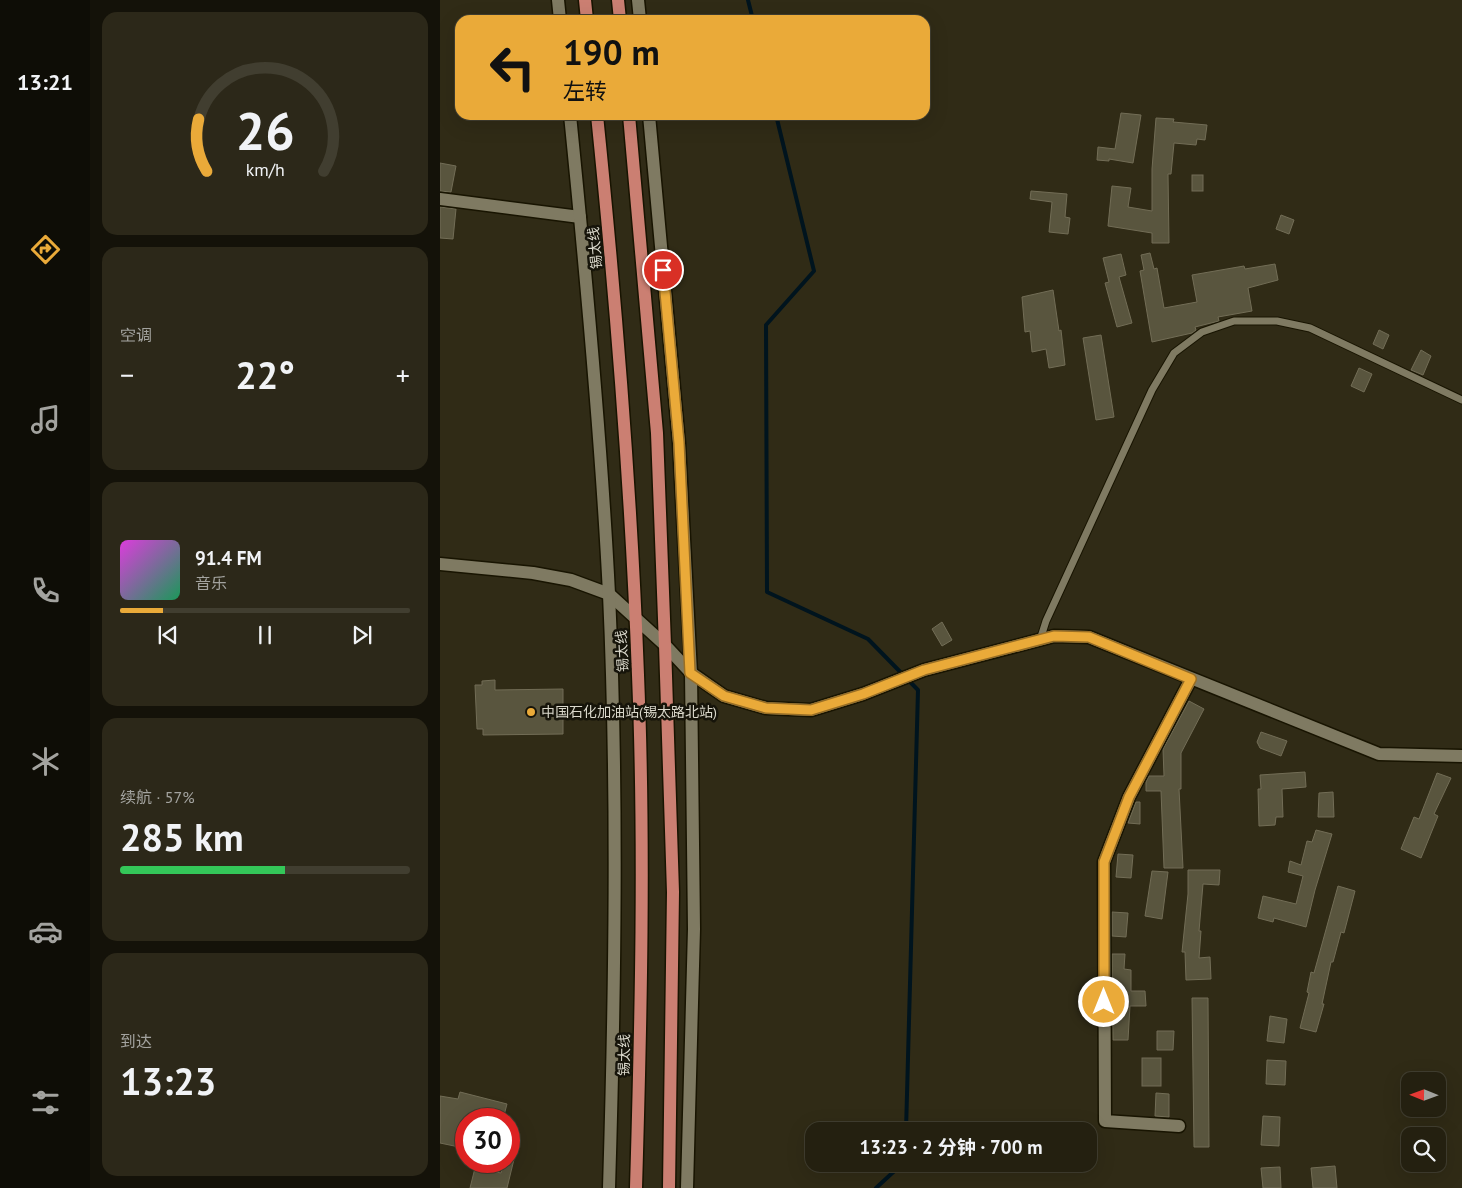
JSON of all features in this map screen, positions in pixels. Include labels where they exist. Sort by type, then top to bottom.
[{"type":"main road","points":[[558,0],[560,15]]},
{"type":"main road","points":[[585,0],[586,15]]},
{"type":"main road","points":[[618,0],[620,15]]},
{"type":"main road","points":[[638,0],[640,15]]},
{"type":"main road","points":[[570,120],[601,463],[609,594],[616,899],[609,1188]]},
{"type":"main road","name":"锡太线","points":[[597,120],[628,471],[636,618],[642,899],[636,1188]]},
{"type":"main road","points":[[629,120],[657,433],[665,646],[673,892],[669,1188]]},
{"type":"main road","points":[[649,120],[679,443],[690,673],[694,929],[687,1188]]},
{"type":"main road","points":[[440,199],[580,218]]},
{"type":"main road","points":[[440,564],[533,573],[571,580],[609,594],[665,646],[690,673],[724,696],[766,708],[811,710],[863,694],[924,670],[1054,636],[1089,637],[1379,754],[1462,756]]},
{"type":"main road","points":[[1180,1126],[1105,1121],[1104,862],[1129,797],[1191,679]]},
{"type":"lane","points":[[1040,641],[1046,621],[1152,390],[1174,352],[1202,332],[1234,322],[1277,321],[1310,328],[1462,400]]},
{"type":"building","points":[[1121,113],[1141,115],[1133,163],[1109,159],[1109,161],[1097,160],[1098,147],[1115,149]]},
{"type":"building","points":[[1156,118],[1174,119],[1173,122],[1207,125],[1205,140],[1197,139],[1196,145],[1174,143],[1171,174],[1168,174],[1169,243],[1152,243],[1152,233],[1108,226],[1112,186],[1131,188],[1128,207],[1152,211],[1152,169]]},
{"type":"building","points":[[440,163],[456,166],[451,192],[440,191]]},
{"type":"building","points":[[1192,175],[1203,175],[1203,191],[1192,191]]},
{"type":"building","points":[[1031,191],[1067,194],[1065,217],[1070,218],[1068,234],[1049,232],[1052,202],[1030,199]]},
{"type":"building","points":[[440,207],[456,209],[453,239],[440,238]]},
{"type":"building","points":[[1281,215],[1294,220],[1289,234],[1276,229]]},
{"type":"building","points":[[1150,253],[1154,269],[1157,268],[1164,308],[1197,302],[1192,275],[1244,266],[1245,269],[1275,264],[1278,280],[1248,288],[1252,311],[1218,317],[1219,321],[1195,327],[1196,330],[1192,333],[1152,342],[1140,271],[1144,270],[1141,255]]},
{"type":"building","points":[[1121,254],[1126,275],[1119,277],[1132,323],[1117,327],[1105,283],[1109,282],[1103,258]]},
{"type":"building","points":[[1053,290],[1059,331],[1061,330],[1065,365],[1049,368],[1046,349],[1032,352],[1030,331],[1025,332],[1022,297]]},
{"type":"building","points":[[1379,330],[1389,335],[1383,349],[1373,344]]},
{"type":"building","points":[[1101,335],[1114,417],[1096,420],[1083,338]]},
{"type":"building","points":[[1421,350],[1431,356],[1423,375],[1411,370]]},
{"type":"building","points":[[1359,368],[1372,374],[1364,392],[1351,386]]},
{"type":"building","points":[[942,622],[952,640],[942,646],[932,629]]},
{"type":"building","name":"中国石化加油站(锡太路北站)","points":[[495,680],[495,690],[563,689],[563,734],[483,735],[483,729],[477,729],[475,685],[482,685],[482,681]]},
{"type":"building","points":[[1189,701],[1204,709],[1181,753],[1181,789],[1179,789],[1183,868],[1164,868],[1161,791],[1146,791],[1146,782],[1149,776],[1164,776],[1163,749]]},
{"type":"building","points":[[1261,732],[1287,741],[1281,756],[1260,748],[1257,742]]},
{"type":"building","points":[[1305,772],[1306,787],[1282,789],[1283,817],[1276,817],[1275,825],[1259,826],[1258,789],[1261,789],[1260,775]]},
{"type":"building","points":[[1437,773],[1451,778],[1434,814],[1438,816],[1421,858],[1401,849],[1414,817],[1419,819]]},
{"type":"building","points":[[1333,792],[1334,817],[1318,817],[1319,793]]},
{"type":"building","points":[[1136,802],[1140,802],[1140,824],[1128,823]]},
{"type":"building","points":[[1316,830],[1332,834],[1306,927],[1274,918],[1273,922],[1258,918],[1263,896],[1296,904],[1303,876],[1288,872],[1290,861],[1301,865],[1307,841],[1312,842]]},
{"type":"building","points":[[1118,854],[1133,855],[1131,878],[1116,877]]},
{"type":"building","points":[[1188,870],[1220,870],[1219,885],[1203,884],[1199,931],[1201,931],[1199,958],[1210,957],[1211,979],[1186,980],[1185,952],[1182,952],[1188,894]]},
{"type":"building","points":[[1152,871],[1168,872],[1162,919],[1145,916]]},
{"type":"building","points":[[1338,886],[1355,891],[1344,933],[1341,932],[1333,962],[1331,962],[1322,1004],[1324,1004],[1316,1032],[1300,1028],[1309,993],[1307,992],[1311,972],[1314,973]]},
{"type":"building","points":[[1112,912],[1128,913],[1126,937],[1112,936]]},
{"type":"building","points":[[1112,954],[1125,954],[1124,969],[1131,970],[1131,991],[1145,991],[1146,1006],[1130,1006],[1128,1040],[1113,1040]]},
{"type":"building","points":[[1192,998],[1208,998],[1209,1147],[1194,1147]]},
{"type":"building","points":[[1270,1016],[1287,1019],[1284,1043],[1267,1041]]},
{"type":"building","points":[[1157,1031],[1174,1031],[1173,1050],[1157,1050]]},
{"type":"building","points":[[1142,1058],[1161,1058],[1161,1086],[1142,1086]]},
{"type":"building","points":[[1267,1060],[1286,1061],[1285,1085],[1266,1084]]},
{"type":"building","points":[[460,1092],[507,1104],[506,1108],[455,1108],[455,1146],[440,1143],[440,1096],[458,1099]]},
{"type":"building","points":[[1156,1093],[1169,1094],[1169,1117],[1155,1116]]},
{"type":"building","points":[[1263,1116],[1280,1117],[1279,1146],[1261,1145]]},
{"type":"building","points":[[1335,1166],[1337,1188],[1313,1188],[1311,1168]]},
{"type":"building","points":[[1280,1167],[1281,1188],[1263,1188],[1261,1168]]},
{"type":"building","points":[[474,1173],[511,1173],[507,1188],[470,1188]]},
{"type":"waterway","points":[[748,0],[752,15]]},
{"type":"waterway","points":[[777,120],[814,271],[766,325],[767,592],[868,639],[918,690],[906,1122]]},
{"type":"waterway","points":[[876,1188],[893,1172]]},
{"type":"place","name":"中国石化加油站(锡太路北站)","points":[[531,712]]},
{"type":"route","points":[[663,270],[679,443],[690,673],[724,696],[766,708],[811,710],[863,694],[924,670],[1054,636],[1089,637],[1191,679],[1129,797],[1104,862],[1104,1002]]}]
